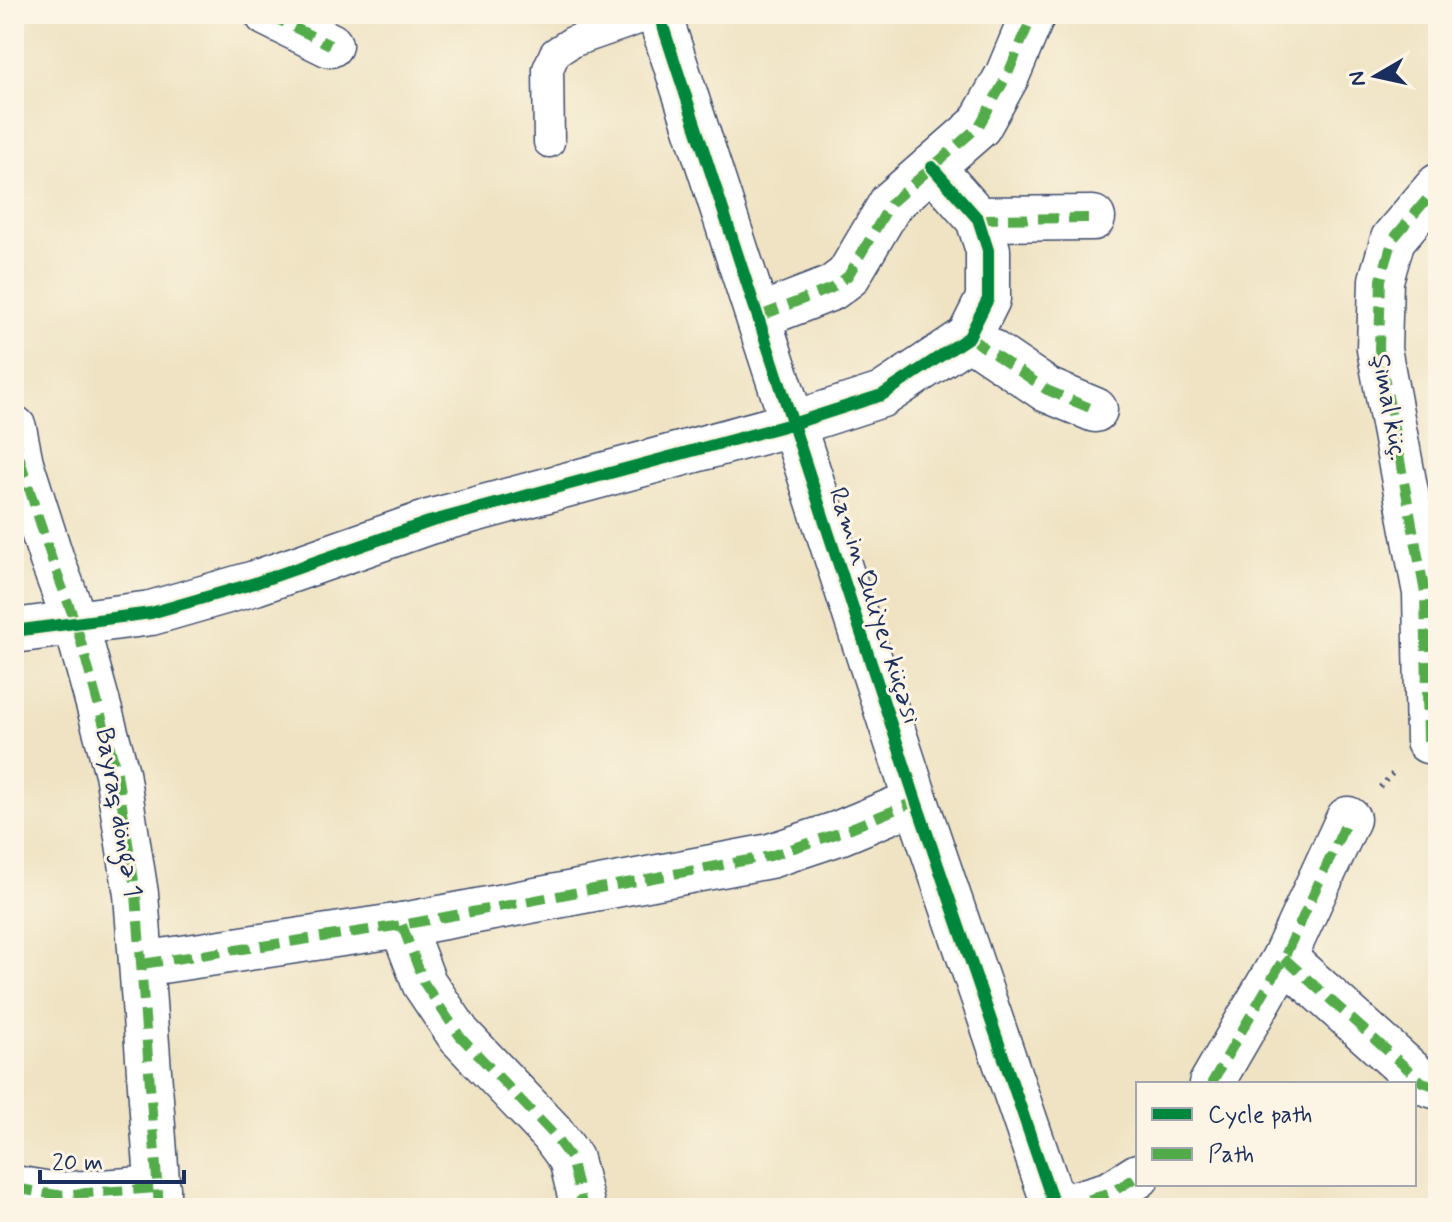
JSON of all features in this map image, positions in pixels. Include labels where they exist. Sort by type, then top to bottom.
[{"type":"street","points":[[267,14],[330,45]]},
{"type":"street","name":"Ramin Quliyev küçəsi","points":[[659,14],[916,801],[1057,1208]]},
{"type":"street","points":[[760,316],[832,288],[848,276],[891,203],[979,126],[1007,76],[1033,14]]},
{"type":"street","points":[[14,631],[151,613],[255,583],[472,510],[795,423],[882,395],[969,337],[988,299],[988,250],[978,219],[932,167]]},
{"type":"street","name":"Şimal küç.","points":[[1428,741],[1425,593],[1379,349],[1381,280],[1393,239],[1438,186]]},
{"type":"street","points":[[978,219],[1093,218]]},
{"type":"street","points":[[969,337],[1047,390],[1095,410]]},
{"type":"street","name":"Bayraq döngə 1","points":[[14,428],[21,463],[47,547],[76,624],[117,773],[136,894],[159,1198]]},
{"type":"street","points":[[142,964],[402,925],[770,856],[839,833],[916,801]]},
{"type":"street","points":[[1212,1082],[1284,958],[1348,819]]},
{"type":"street","points":[[402,925],[424,983],[459,1035],[552,1133],[571,1159],[583,1208]]},
{"type":"street","points":[[1284,958],[1422,1082],[1438,1087]]},
{"type":"street","points":[[1057,1208],[1111,1193],[1136,1177]]},
{"type":"street","points":[[14,1188],[57,1195],[159,1198]]},
{"type":"lane","points":[[549,142],[548,69],[555,53],[572,42],[653,14]]},
{"type":"path","points":[[1348,819],[1428,741]]},
{"type":"marked path","points":[[267,14],[330,45]]},
{"type":"marked path","points":[[760,316],[832,288],[848,276],[891,203],[979,126],[1007,76],[1033,14]]},
{"type":"marked path","points":[[1428,741],[1425,593],[1379,349],[1381,280],[1393,239],[1438,186]]},
{"type":"marked path","points":[[978,219],[1093,218]]},
{"type":"marked path","points":[[969,337],[1047,390],[1095,410]]},
{"type":"marked path","points":[[14,428],[21,463],[76,624],[117,773],[136,894],[159,1208]]},
{"type":"marked path","points":[[142,964],[402,925],[770,856],[839,833],[916,801]]},
{"type":"marked path","points":[[1212,1082],[1284,958],[1348,819]]},
{"type":"marked path","points":[[402,925],[424,983],[459,1035],[552,1133],[571,1159],[583,1208]]},
{"type":"marked path","points":[[1284,958],[1422,1082],[1438,1087]]},
{"type":"marked path","points":[[1060,1208],[1111,1193],[1136,1177]]},
{"type":"marked path","points":[[14,1188],[57,1195],[158,1188]]},
{"type":"cycle path","points":[[659,14],[916,801],[1055,1208]]},
{"type":"cycle path","points":[[14,631],[151,613],[255,583],[429,522],[795,423],[882,395],[969,337],[988,299],[988,250],[978,219],[932,167]]}]
